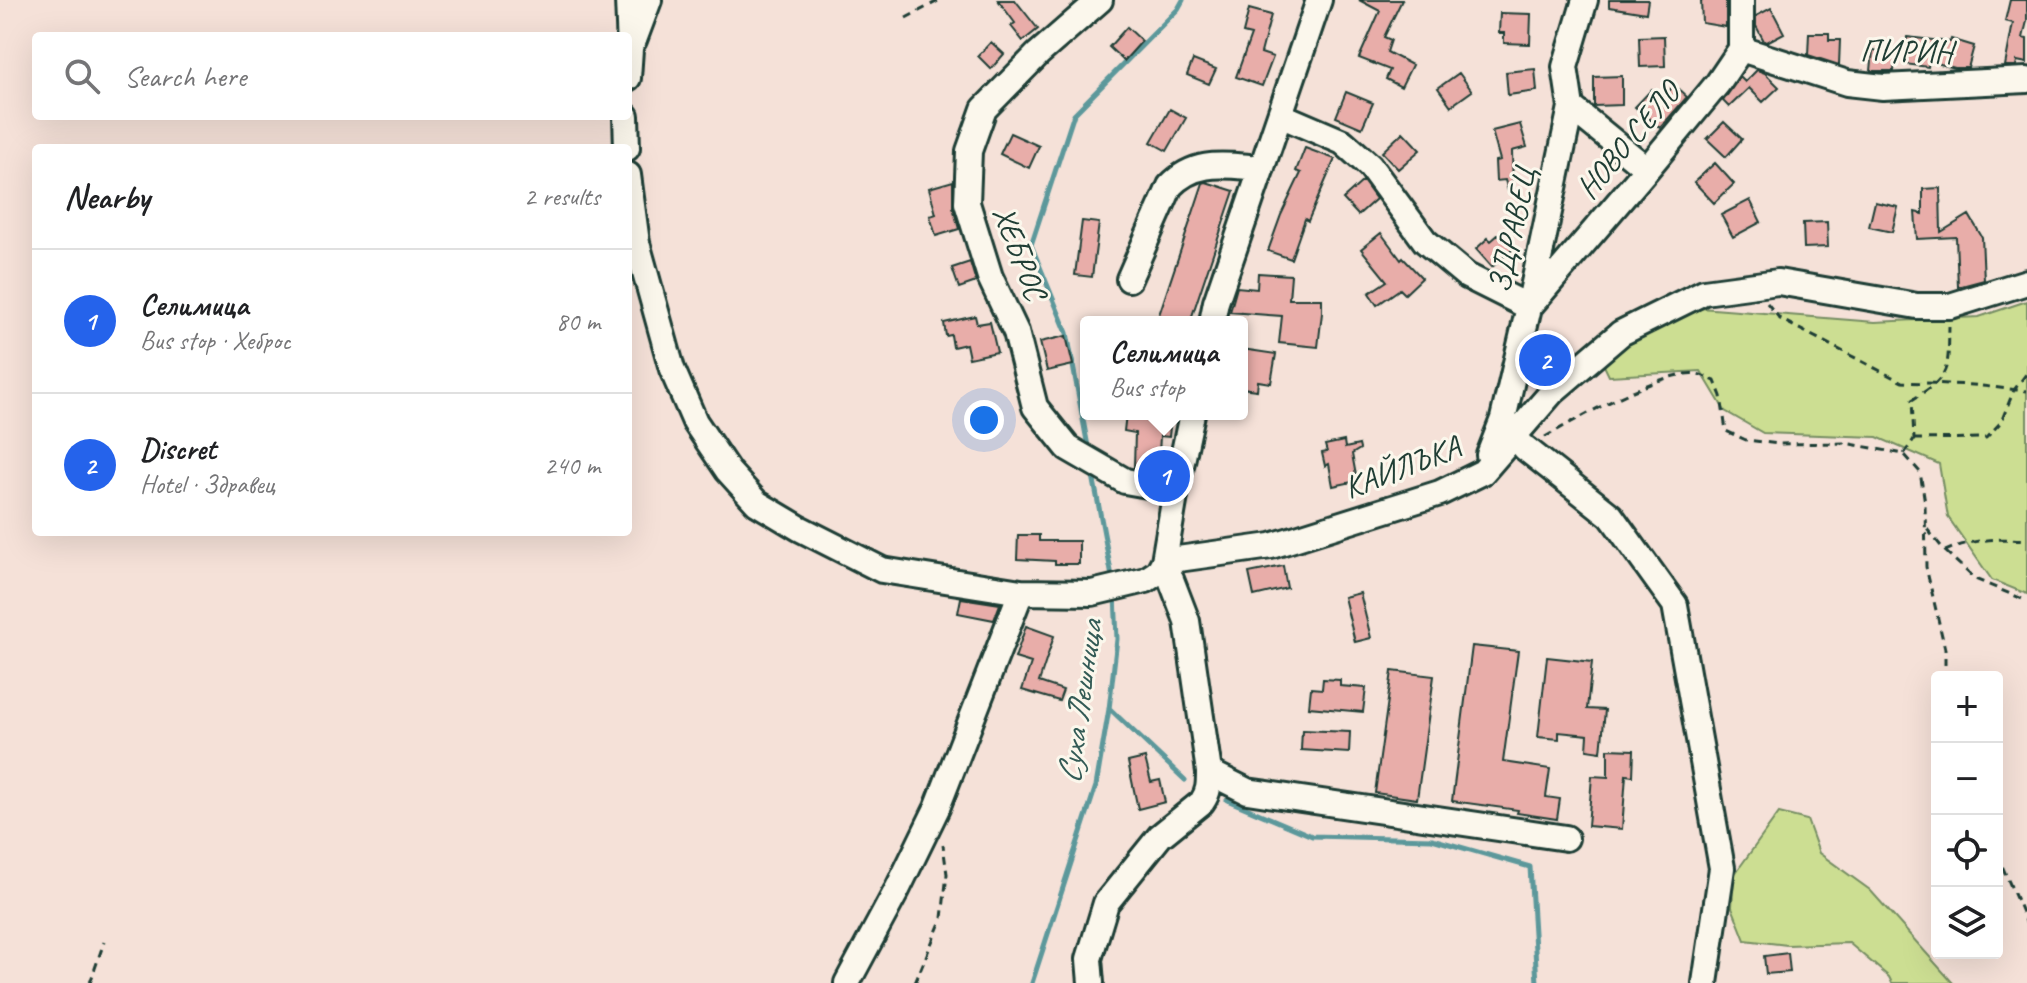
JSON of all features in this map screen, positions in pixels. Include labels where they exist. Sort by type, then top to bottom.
[{"type":"street","points":[[628,0],[629,32]]},
{"type":"street","points":[[632,44],[649,0]]},
{"type":"street","name":"ХЕБРОС","points":[[1100,0],[1038,54],[984,109],[969,151],[967,203],[990,277],[1016,332],[1035,407],[1068,448],[1125,481],[1176,490]]},
{"type":"street","points":[[1213,316],[1319,0]]},
{"type":"street","name":"ЗДРАВЕЦ","points":[[1483,472],[1503,419],[1529,307],[1571,107],[1565,67],[1585,0]]},
{"type":"street","points":[[1741,0],[1741,49]]},
{"type":"street","name":"ПИРИН","points":[[1741,49],[1847,83],[1883,87],[2027,80]]},
{"type":"street","name":"НОВО СЕЛО","points":[[1529,307],[1718,83],[1741,49]]},
{"type":"street","points":[[1571,107],[1647,169]]},
{"type":"street","points":[[1280,115],[1343,142],[1370,166],[1425,241],[1467,276],[1529,307]]},
{"type":"street","points":[[626,120],[627,144]]},
{"type":"street","points":[[1129,279],[1170,186],[1180,175],[1207,164],[1262,168]]},
{"type":"street","points":[[632,205],[637,243],[672,369],[695,422],[728,471],[757,503],[882,570],[1021,592],[1114,589],[1146,580],[1158,572],[1164,561],[1191,420]]},
{"type":"street","name":"КАЙЛЪКА","points":[[1164,561],[1271,546],[1440,493],[1483,472],[1553,391],[1621,333],[1704,292],[1778,282],[1917,306],[1950,306],[2027,282]]},
{"type":"street","points":[[1525,448],[1611,516],[1675,605],[1722,868],[1705,983]]},
{"type":"street","points":[[1091,983],[1089,959],[1106,903],[1160,836],[1202,802],[1209,787],[1187,621],[1164,561]]},
{"type":"street","points":[[847,983],[937,808],[1021,592]]},
{"type":"street","points":[[1209,772],[1247,791],[1566,838]]},
{"type":"path","points":[[906,18],[940,0]]},
{"type":"path","points":[[1752,285],[1780,319],[1902,382],[2027,391]]},
{"type":"path","points":[[1904,454],[1914,439],[1912,400],[1937,384],[1948,364],[1950,306]]},
{"type":"path","points":[[1914,439],[1986,438],[2001,422],[2014,390],[2027,373]]},
{"type":"path","points":[[1525,448],[1595,408],[1670,376],[1695,374],[1715,381],[1721,396],[1726,431],[1746,440],[1779,444],[1845,443],[1904,454],[1920,472],[1925,503],[1926,567],[1945,649],[1945,671]]},
{"type":"path","points":[[1926,528],[1975,579],[2027,601]]},
{"type":"path","points":[[1945,551],[1963,543],[2003,538],[2027,540]]},
{"type":"path","points":[[915,983],[942,918],[947,874],[937,808]]},
{"type":"path","points":[[2003,868],[2027,924]]},
{"type":"path","points":[[90,983],[104,942]]},
{"type":"green space","points":[[2027,301],[2027,594],[1992,580],[1948,517],[1939,464],[1877,437],[1763,433],[1725,411],[1701,371],[1609,376],[1598,353],[1675,306],[1875,322],[1979,317]]},
{"type":"green space","points":[[1779,813],[1807,820],[1819,853],[1870,890],[1953,983],[1892,983],[1849,943],[1787,945],[1745,940],[1732,907],[1734,875]]},
{"type":"building","points":[[998,0],[1015,0],[1038,29],[1023,41],[1011,26],[1015,23]]},
{"type":"building","points":[[1359,0],[1402,0],[1384,37],[1391,40],[1387,52],[1412,65],[1401,87],[1386,79],[1390,70],[1359,58],[1380,11]]},
{"type":"building","points":[[1609,0],[1648,0],[1646,13],[1609,7]]},
{"type":"building","points":[[1701,0],[1726,0],[1726,27],[1702,23]]},
{"type":"building","points":[[2010,0],[2027,0],[2023,38],[2027,39],[2027,63],[2017,61],[2016,66],[2005,66],[2013,23],[2005,21]]},
{"type":"building","points":[[1771,8],[1784,33],[1767,42],[1756,26],[1756,16]]},
{"type":"building","points":[[1249,9],[1271,15],[1261,53],[1273,57],[1262,86],[1236,77],[1251,35],[1243,33]]},
{"type":"building","points":[[1500,13],[1531,14],[1530,44],[1504,43],[1504,33],[1499,33]]},
{"type":"building","points":[[1127,27],[1142,41],[1124,61],[1109,47]]},
{"type":"building","points":[[1809,33],[1829,33],[1829,40],[1840,40],[1839,65],[1808,55]]},
{"type":"building","points":[[1664,36],[1665,66],[1640,67],[1639,37]]},
{"type":"building","points":[[1907,37],[1950,42],[1951,39],[1974,46],[1968,68],[1929,61],[1928,67],[1904,64]]},
{"type":"building","points":[[991,42],[1004,54],[991,69],[978,56]]},
{"type":"building","points":[[1873,50],[1896,53],[1894,71],[1871,71]]},
{"type":"building","points":[[1193,60],[1216,69],[1209,84],[1187,75]]},
{"type":"building","points":[[1535,69],[1537,91],[1508,95],[1506,72]]},
{"type":"building","points":[[1757,70],[1765,73],[1779,87],[1763,102],[1749,88],[1729,107],[1723,101],[1740,77],[1745,82]]},
{"type":"building","points":[[1459,73],[1472,91],[1451,106],[1438,88]]},
{"type":"building","points":[[1622,76],[1622,105],[1594,106],[1594,77]]},
{"type":"building","points":[[1674,85],[1687,97],[1660,128],[1635,107],[1652,89],[1663,98]]},
{"type":"building","points":[[1346,92],[1373,103],[1362,128],[1336,117]]},
{"type":"building","points":[[1170,109],[1186,118],[1167,151],[1151,142]]},
{"type":"building","points":[[1724,122],[1742,139],[1726,157],[1707,139]]},
{"type":"building","points":[[1520,124],[1527,147],[1512,151],[1513,191],[1508,191],[1505,180],[1496,181],[1495,161],[1500,160],[1492,131]]},
{"type":"building","points":[[1403,132],[1420,150],[1398,169],[1382,152]]},
{"type":"building","points":[[1010,133],[1039,146],[1029,168],[1000,154]]},
{"type":"building","points":[[1305,148],[1335,159],[1308,221],[1305,219],[1291,259],[1268,251],[1301,173],[1296,171]]},
{"type":"building","points":[[1715,163],[1734,184],[1714,203],[1694,182]]},
{"type":"building","points":[[953,181],[953,207],[959,229],[936,236],[930,216],[936,214],[929,188]]},
{"type":"building","points":[[1363,181],[1376,199],[1358,215],[1343,199]]},
{"type":"building","points":[[1203,183],[1234,191],[1192,316],[1159,316]]},
{"type":"building","points":[[1940,188],[1941,232],[1969,215],[1982,237],[1984,280],[1958,287],[1956,237],[1917,239],[1915,212],[1923,214],[1923,189]]},
{"type":"building","points":[[1750,200],[1761,222],[1733,237],[1721,215]]},
{"type":"building","points":[[1875,202],[1898,207],[1892,232],[1869,227]]},
{"type":"building","points":[[1082,221],[1099,223],[1092,277],[1075,275]]},
{"type":"building","points":[[1827,222],[1828,247],[1804,248],[1803,223]]},
{"type":"building","points":[[1381,233],[1401,260],[1403,258],[1422,278],[1405,294],[1400,289],[1377,305],[1369,293],[1387,281],[1361,249]]},
{"type":"building","points":[[1499,234],[1513,249],[1492,267],[1476,249],[1488,238],[1491,241]]},
{"type":"building","points":[[970,262],[976,282],[959,288],[952,268]]},
{"type":"building","points":[[1258,273],[1291,275],[1289,299],[1322,299],[1318,347],[1279,343],[1282,316],[1230,312],[1237,287],[1257,289]]},
{"type":"building","points":[[975,316],[977,324],[990,322],[997,352],[969,358],[966,344],[953,347],[951,335],[946,336],[944,323]]},
{"type":"building","points":[[1066,336],[1073,365],[1047,371],[1040,342]]},
{"type":"building","points":[[1248,350],[1276,354],[1271,383],[1258,381],[1257,390],[1248,389]]},
{"type":"building","points":[[1125,420],[1171,420],[1169,437],[1160,436],[1158,471],[1134,467],[1135,433],[1124,431]]},
{"type":"building","points":[[1344,441],[1345,448],[1359,445],[1360,449],[1352,454],[1357,481],[1333,486],[1329,464],[1325,466],[1322,453],[1327,452],[1325,445]]},
{"type":"building","points":[[1018,535],[1039,535],[1039,541],[1079,541],[1079,564],[1017,559]]},
{"type":"building","points":[[1283,566],[1287,588],[1254,596],[1249,573]]},
{"type":"building","points":[[1360,593],[1371,638],[1355,642],[1344,597]]},
{"type":"building","points":[[961,598],[1000,604],[994,620],[958,613]]},
{"type":"building","points":[[1026,626],[1054,636],[1039,682],[1063,690],[1059,701],[1022,690],[1031,663],[1015,658]]},
{"type":"building","points":[[1472,646],[1518,651],[1503,762],[1550,769],[1546,797],[1560,799],[1557,819],[1452,801]]},
{"type":"building","points":[[1547,657],[1592,662],[1587,709],[1605,710],[1601,752],[1587,750],[1588,735],[1559,732],[1559,739],[1538,737]]},
{"type":"building","points":[[1392,671],[1434,676],[1417,799],[1375,793]]},
{"type":"building","points":[[1323,679],[1340,680],[1340,686],[1366,688],[1363,712],[1309,707],[1311,688],[1322,689]]},
{"type":"building","points":[[1302,730],[1350,732],[1349,753],[1301,750]]},
{"type":"building","points":[[1608,749],[1634,750],[1633,776],[1626,775],[1622,829],[1588,826],[1592,776],[1608,777]]},
{"type":"building","points":[[1145,758],[1151,782],[1160,780],[1165,802],[1138,809],[1128,762]]},
{"type":"building","points":[[1788,953],[1790,972],[1766,974],[1764,956]]},
{"type":"waterway","name":"Суха Лешница","points":[[1080,403],[1067,333],[1031,245],[1074,114],[1178,9],[1183,0]]},
{"type":"waterway","name":"Суха Лешница","points":[[1083,420],[1089,452]]},
{"type":"waterway","name":"Суха Лешница","points":[[1092,470],[1113,582]]},
{"type":"waterway","name":"Суха Лешница","points":[[1032,983],[1096,786],[1117,639],[1115,596]]},
{"type":"waterway","points":[[1110,709],[1185,780]]},
{"type":"waterway","points":[[1227,800],[1312,836],[1432,839],[1530,867],[1537,983]]},
{"type":"place","name":"Discret","points":[[1545,360]]},
{"type":"place","name":"Селимица","points":[[1164,476]]}]
